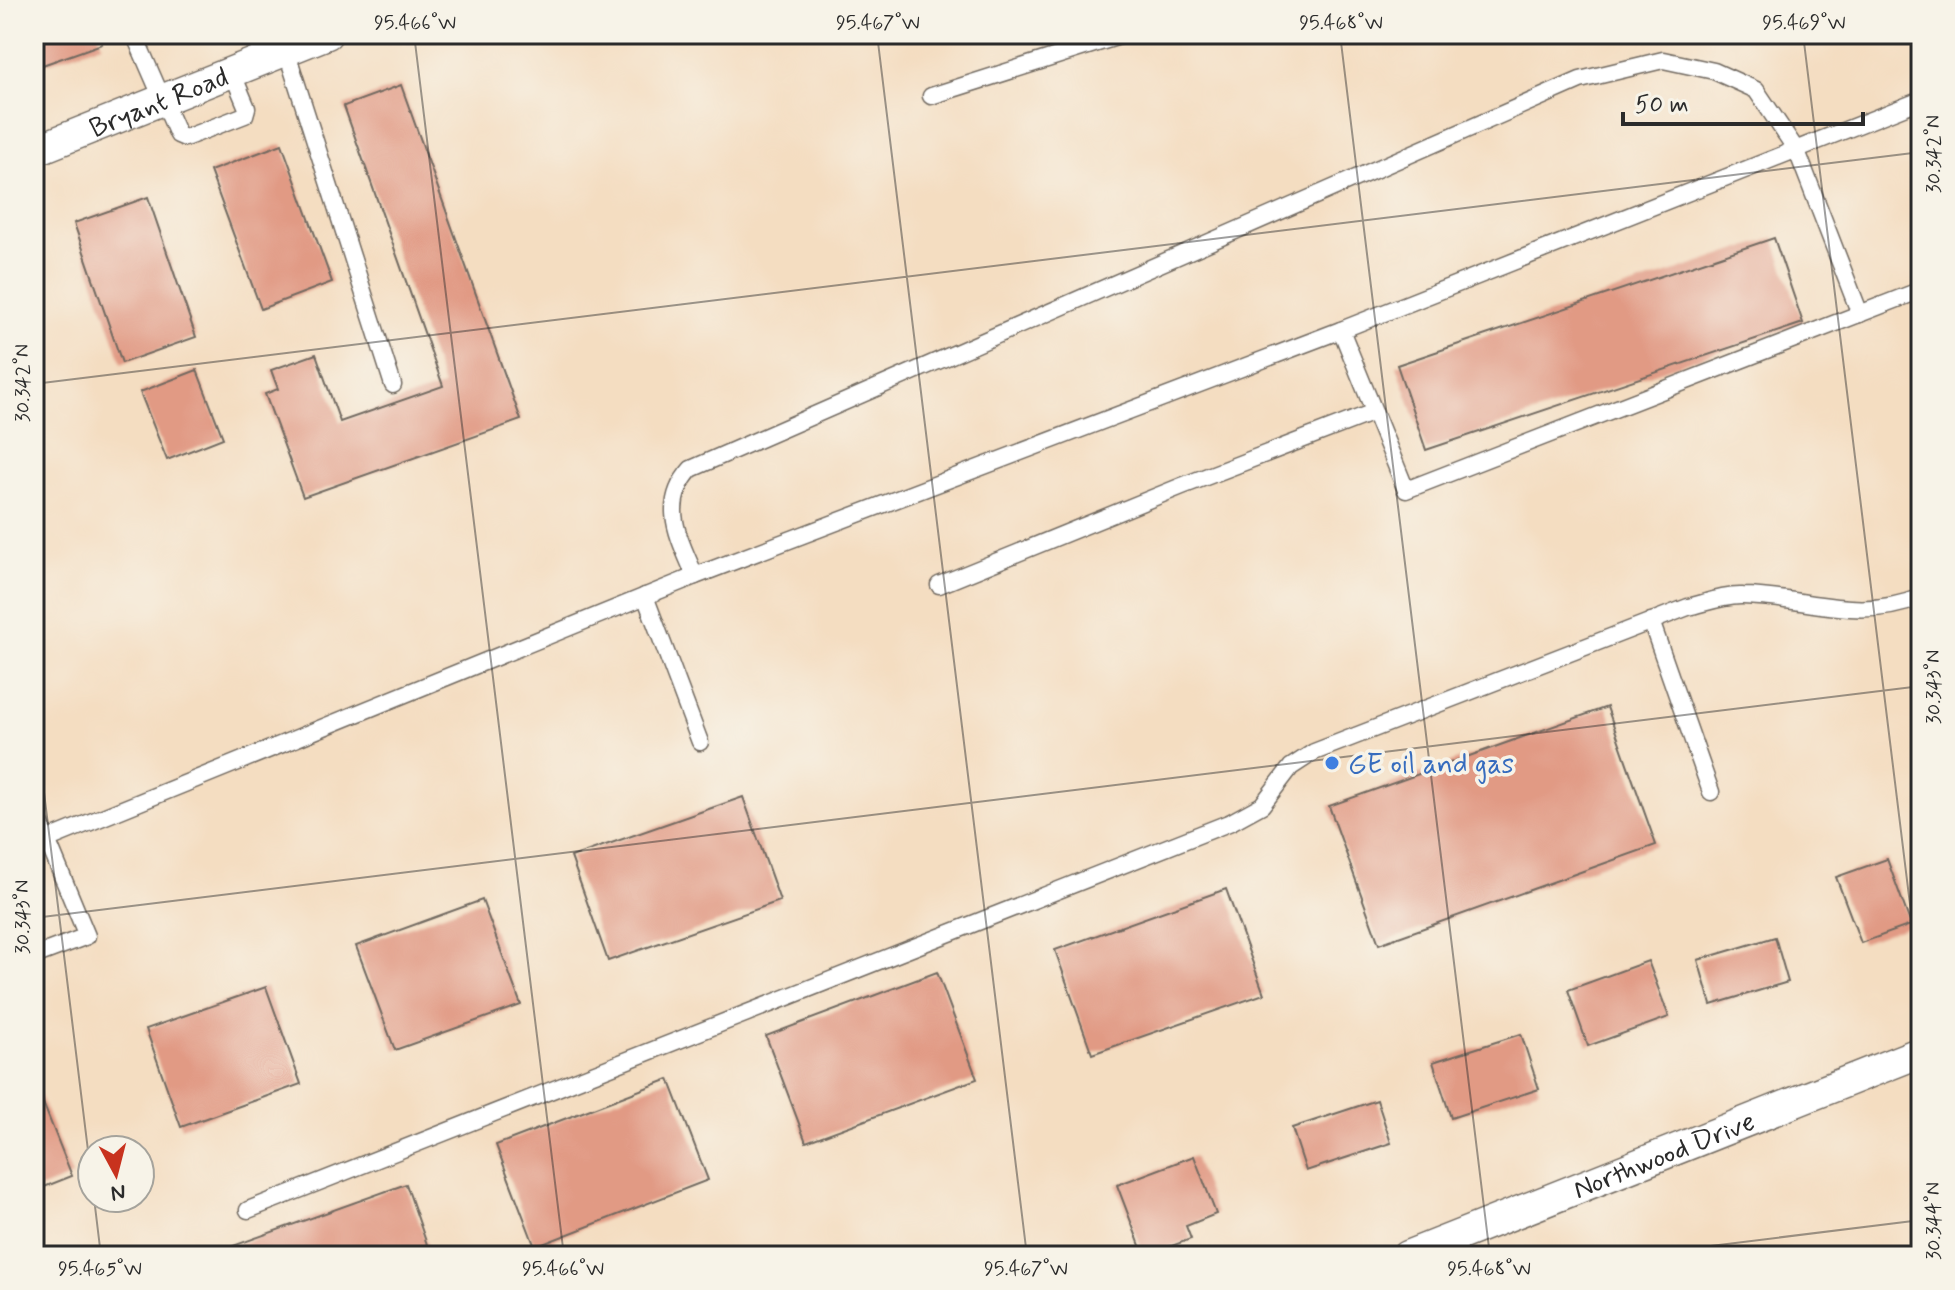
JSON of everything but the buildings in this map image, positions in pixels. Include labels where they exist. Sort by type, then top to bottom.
[{"type":"street","name":"Bryant Road","points":[[34,151],[327,34]]},
{"type":"street","name":"Northwood Drive","points":[[1407,1256],[1921,1052]]},
{"type":"lane","points":[[134,34],[178,135],[185,138],[245,115],[247,108],[232,72]]},
{"type":"lane","points":[[931,96],[1126,34]]},
{"type":"lane","points":[[286,50],[393,385]]},
{"type":"lane","points":[[695,576],[675,527],[673,505],[680,482],[691,469],[1580,80],[1663,60],[1714,71],[1756,90],[1797,151],[1860,314]]},
{"type":"lane","points":[[40,842],[695,576],[1341,330],[1921,100]]},
{"type":"lane","points":[[1341,330],[1406,490],[1921,290]]},
{"type":"lane","points":[[939,585],[1374,412]]},
{"type":"lane","points":[[248,1210],[1231,822],[1262,805],[1291,767],[1314,752],[1688,607],[1739,595],[1871,610],[1921,597]]},
{"type":"lane","points":[[645,596],[700,742]]},
{"type":"lane","points":[[1651,621],[1711,792]]},
{"type":"lane","points":[[34,808],[40,842],[87,936],[34,956]]},
{"type":"place","name":"GE oil and gas","points":[[1332,763]]}]
